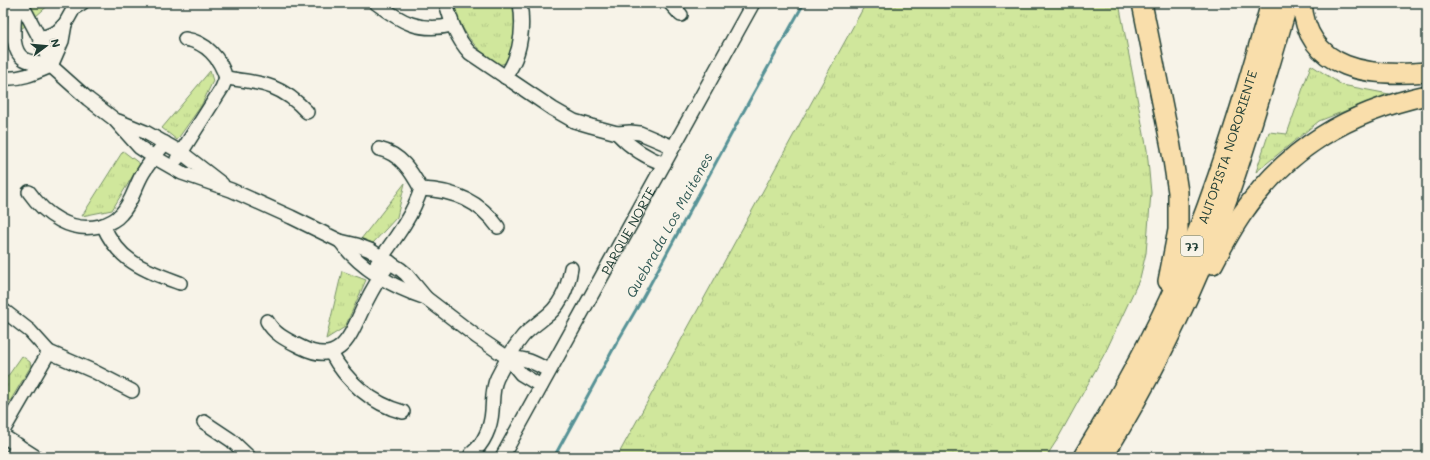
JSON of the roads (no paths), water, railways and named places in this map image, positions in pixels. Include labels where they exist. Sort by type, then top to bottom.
[{"type":"highway","points":[[1142,3],[1172,147],[1179,209],[1178,230],[1170,273],[1151,337]]},
{"type":"highway","name":"AUTOPISTA NORORIENTE","points":[[1083,457],[1111,411],[1151,337],[1196,238],[1240,109],[1271,3]]},
{"type":"highway","name":"AUTOPISTA NORORIENTE","points":[[1103,457],[1131,410],[1173,330],[1214,235],[1254,119],[1288,3]]},
{"type":"highway","points":[[1302,3],[1306,25],[1311,36],[1324,51],[1337,62],[1365,71],[1383,73],[1427,72]]},
{"type":"highway","points":[[1173,330],[1241,214],[1277,171],[1311,143],[1353,118],[1389,104],[1427,95]]},
{"type":"street","points":[[15,3],[15,48],[22,58],[51,66]]},
{"type":"street","points":[[21,3],[40,39],[51,66],[72,86],[114,119],[133,141],[154,157],[188,176],[231,190],[340,241],[363,247],[386,260],[406,274],[426,298],[477,337],[508,358],[521,374],[541,386]]},
{"type":"street","points":[[40,39],[57,32],[74,8],[82,3]]},
{"type":"street","points":[[376,3],[398,19],[414,26],[437,28],[452,25]]},
{"type":"street","points":[[446,3],[452,25],[460,40],[470,52],[481,62],[563,116],[582,124],[616,133],[640,133],[673,147]]},
{"type":"street","points":[[505,77],[515,61],[520,44],[522,23],[520,3]]},
{"type":"street","points":[[670,3],[681,15]]},
{"type":"street","name":"PARQUE NORTE","points":[[502,457],[753,3]]},
{"type":"street","points":[[3,78],[11,79],[28,76],[51,66],[62,41],[64,24]]},
{"type":"street","points":[[172,167],[222,88],[226,78],[222,65],[207,48],[197,42],[185,39]]},
{"type":"street","points":[[3,78],[17,72],[20,69],[22,58]]},
{"type":"street","points":[[226,78],[256,82],[273,87],[293,99],[307,112]]},
{"type":"street","points":[[114,119],[145,132],[182,153],[231,190]]},
{"type":"street","points":[[616,133],[625,142],[639,152],[664,164]]},
{"type":"street","points":[[29,192],[48,214],[67,224],[84,227],[103,225],[120,215],[126,208],[143,172],[165,143]]},
{"type":"street","points":[[267,322],[279,336],[310,351],[322,354],[331,353],[344,344],[354,330],[376,274],[386,260],[406,223],[421,189],[403,161],[389,152],[379,150]]},
{"type":"street","points":[[421,189],[441,191],[469,200],[483,210],[498,227]]},
{"type":"street","points":[[103,225],[113,243],[126,257],[147,270],[180,283]]},
{"type":"street","points":[[340,241],[356,259],[376,274],[401,288],[426,298]]},
{"type":"street","points":[[471,454],[478,447],[487,432],[491,418],[493,390],[508,358],[522,337],[553,311],[559,303],[567,287],[571,268]]},
{"type":"street","points":[[3,310],[30,331],[50,352],[93,371],[132,392]]},
{"type":"street","points":[[3,431],[50,352]]},
{"type":"street","points":[[331,353],[342,371],[360,389],[387,406],[403,412]]},
{"type":"street","points":[[508,358],[521,358],[529,360],[549,371]]},
{"type":"street","points":[[204,422],[231,440],[249,457]]},
{"type":"street","points":[[3,436],[36,457]]},
{"type":"street","points":[[12,457],[18,445]]},
{"type":"street","points":[[3,454],[8,457]]},
{"type":"waterway","name":"Quebrada Los Maitenes","points":[[554,457],[804,3]]}]
